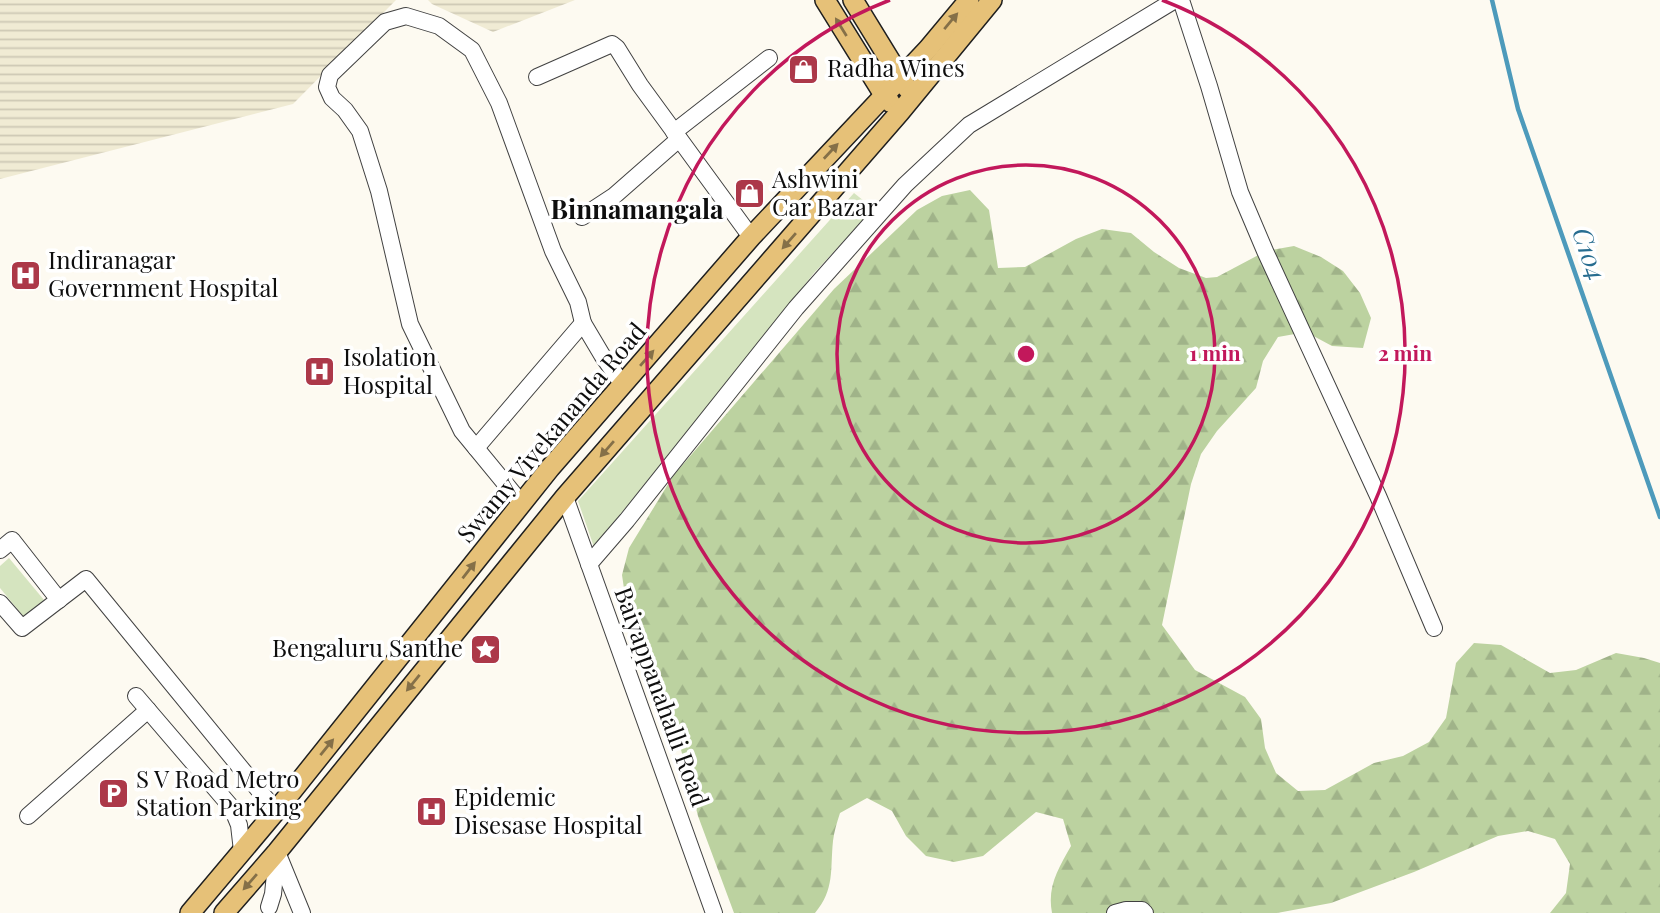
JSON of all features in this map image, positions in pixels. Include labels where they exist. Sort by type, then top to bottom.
[{"type":"main road","points":[[825,0],[884,95],[900,112]]},
{"type":"main road","points":[[853,0],[900,78],[914,96]]},
{"type":"main road","name":"Swamy Vivekananda Road","points":[[190,913],[276,811],[550,468],[751,237],[928,50],[969,0]]},
{"type":"main road","name":"Swamy Vivekananda Road","points":[[224,913],[277,852],[565,498],[914,96],[992,0]]},
{"type":"street","points":[[589,564],[796,309],[905,185],[969,125],[1175,0]]},
{"type":"street","points":[[1181,0],[1240,192],[1378,496],[1434,628]]},
{"type":"street","points":[[522,504],[462,431],[410,324],[379,191],[360,131],[345,110],[332,98],[327,87],[330,75],[385,22],[407,16],[439,26],[472,50],[499,103],[553,251],[578,302],[583,323],[623,385]]},
{"type":"street","points":[[537,78],[612,44],[751,237]]},
{"type":"street","points":[[582,216],[614,197],[676,135],[769,58]]},
{"type":"street","points":[[476,448],[583,323]]},
{"type":"street","name":"Baiyappanahalli Road","points":[[565,498],[714,913]]},
{"type":"street","points":[[0,550],[12,540],[59,600]]},
{"type":"street","points":[[0,603],[23,628],[86,579],[276,811]]},
{"type":"street","points":[[136,696],[232,807],[239,825],[242,850]]},
{"type":"street","points":[[28,816],[148,710]]},
{"type":"street","points":[[269,907],[277,852]]},
{"type":"street","points":[[277,852],[302,913]]},
{"type":"street","points":[[1115,913],[1142,910],[1145,913]]},
{"type":"shaded area","points":[[0,0],[396,0],[293,104],[0,179]]},
{"type":"shaded area","points":[[428,0],[575,0],[493,32]]},
{"type":"green space","points":[[970,190],[989,210],[998,268],[1025,267],[1076,239],[1102,229],[1131,233],[1179,268],[1206,278],[1217,277],[1266,251],[1294,246],[1321,257],[1343,271],[1360,293],[1371,318],[1363,348],[1332,346],[1306,332],[1278,337],[1263,361],[1256,388],[1217,431],[1201,454],[1191,484],[1162,625],[1195,670],[1245,697],[1261,719],[1265,748],[1276,773],[1298,791],[1325,790],[1374,763],[1403,756],[1429,742],[1446,718],[1456,663],[1474,643],[1501,645],[1550,673],[1576,670],[1616,653],[1660,663],[1660,913],[1550,913],[1566,893],[1570,864],[1555,839],[1528,831],[1498,836],[1414,872],[1331,903],[1277,913],[1052,913],[1052,886],[1071,846],[1063,819],[1036,812],[983,856],[954,862],[926,856],[906,836],[892,811],[867,798],[840,813],[833,838],[829,887],[815,913],[734,913],[698,816],[677,734],[659,680],[626,602],[622,575],[629,548],[673,476],[834,289],[917,210],[942,196]]},
{"type":"green space","points":[[854,193],[874,209],[814,273],[594,547],[578,501]]},
{"type":"green space","points":[[9,558],[44,600],[24,617],[0,588],[0,566]]},
{"type":"waterway","name":"C104","points":[[1492,0],[1518,109],[1660,517]]},
{"type":"place","name":"Radha Wines","points":[[804,69]]},
{"type":"place","name":"Ashwini Car Bazar","points":[[749,194]]},
{"type":"place","name":"Indiranagar Government Hospital","points":[[25,275]]},
{"type":"place","name":"Isolation Hospital","points":[[320,372]]},
{"type":"place","name":"Bengaluru Santhe","points":[[486,649]]},
{"type":"place","name":"S V Road Metro Station Parking","points":[[113,794]]},
{"type":"place","name":"Epidemic Disesase Hospital","points":[[431,812]]},
{"type":"district","name":"Binnamangala","points":[[637,210]]}]
